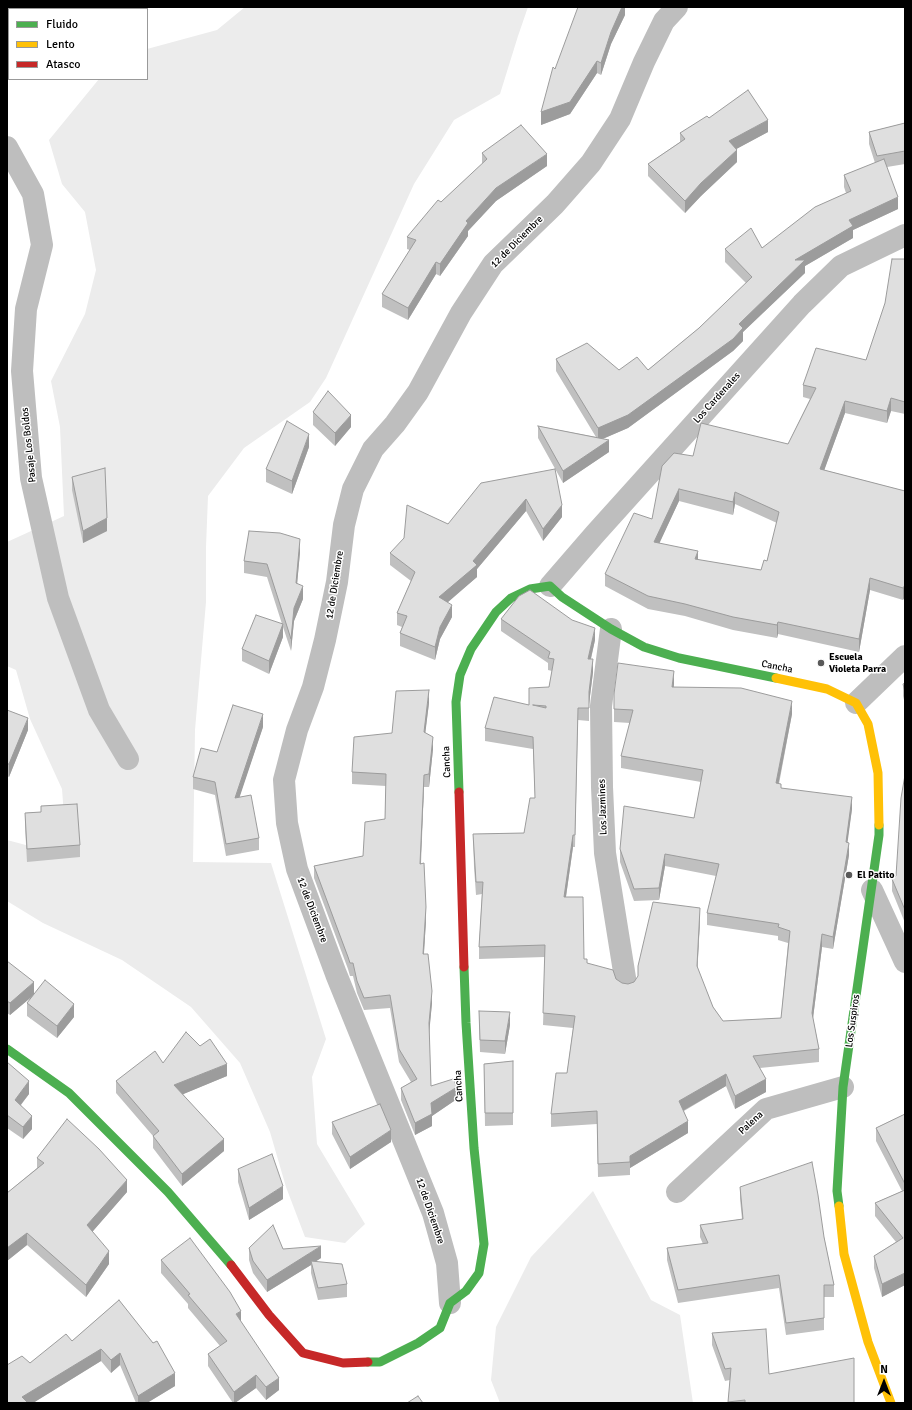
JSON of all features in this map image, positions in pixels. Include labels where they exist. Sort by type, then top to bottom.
[{"type":"street","name":"12 de Diciembre","points":[[7,1049],[69,1093],[162,1187],[224,1255],[269,1315],[303,1353],[343,1363],[380,1362],[418,1344],[440,1328],[450,1303],[447,1263],[433,1213],[336,974],[297,869],[287,823],[284,780],[297,730],[313,687],[325,640],[337,582],[344,525],[353,489],[373,449],[395,424],[418,392],[461,313],[493,264],[555,204],[591,164],[620,120],[644,62],[664,21],[677,7]]},
{"type":"street","name":"Pasaje Los Boldos","points":[[7,147],[33,194],[42,245],[26,309],[22,371],[31,478],[58,598],[99,710],[128,759]]},
{"type":"street","name":"Los Cardenales","points":[[550,586],[802,304],[841,266],[905,235]]},
{"type":"street","name":"Cancha","points":[[450,1303],[466,1291],[479,1273],[484,1244],[474,1148],[466,1023],[456,702],[460,674],[471,649],[496,612],[511,598],[530,589],[550,586],[562,597],[611,629],[644,647],[679,658],[827,689],[856,703]]},
{"type":"street","name":"Los Jazmines","points":[[611,629],[601,706],[602,788],[605,853],[626,984]]},
{"type":"street","points":[[856,703],[905,656]]},
{"type":"street","name":"Los Suspiros","points":[[856,703],[868,724],[878,773],[879,835],[843,1087],[837,1191],[844,1254],[868,1342],[891,1403]]},
{"type":"street","points":[[872,890],[905,962]]},
{"type":"street","name":"Palena","points":[[677,1192],[766,1109],[843,1087]]},
{"type":"shaded area","points":[[245,7],[528,7],[500,94],[454,120],[414,184],[326,378],[310,402],[244,448],[208,496],[206,602],[195,730],[193,862],[271,863],[326,1039],[312,1077],[317,1144],[365,1224],[345,1243],[305,1237],[286,1187],[270,1132],[240,1063],[191,1007],[122,960],[43,923],[7,901],[7,840],[67,856],[62,789],[30,719],[16,670],[7,666],[7,542],[64,516],[60,427],[51,381],[85,314],[96,270],[85,212],[62,184],[49,140],[98,80],[148,80],[148,49],[217,30]]},
{"type":"shaded area","points":[[593,1191],[651,1300],[680,1315],[693,1403],[500,1403],[491,1380],[496,1327],[531,1257]]},
{"type":"building","points":[[578,7],[622,7],[611,32],[601,63],[597,61],[570,102],[541,112],[553,67],[555,69]]},
{"type":"building","points":[[748,90],[768,120],[729,141],[737,150],[701,183],[685,201],[648,164],[685,139],[680,133],[707,116],[709,118]]},
{"type":"building","points":[[905,123],[905,151],[877,156],[869,132]]},
{"type":"building","points":[[521,125],[547,154],[496,188],[466,221],[468,223],[440,264],[436,262],[408,308],[382,294],[416,240],[407,237],[438,200],[441,202],[487,159],[482,153]]},
{"type":"building","points":[[884,159],[898,197],[849,220],[853,226],[795,260],[805,260],[739,324],[743,328],[733,339],[628,415],[598,428],[556,359],[587,343],[619,370],[637,357],[648,370],[699,328],[752,277],[725,249],[751,228],[762,248],[815,207],[851,191],[844,175]]},
{"type":"building","points":[[892,259],[905,259],[905,402],[891,398],[887,411],[845,401],[820,469],[905,491],[905,585],[903,588],[870,578],[859,639],[778,622],[777,625],[733,617],[648,596],[605,574],[634,513],[652,519],[662,466],[674,453],[693,456],[701,423],[788,444],[816,388],[803,385],[816,348],[866,360],[885,303]],"holes":[[[679,489],[733,502],[735,492],[779,512],[767,561],[764,560],[761,570],[695,559],[698,551],[654,542]]]},
{"type":"building","points":[[328,391],[351,415],[335,433],[313,412]]},
{"type":"building","points":[[287,421],[309,434],[292,481],[266,469]]},
{"type":"building","points":[[538,426],[609,440],[563,471]]},
{"type":"building","points":[[105,468],[107,518],[83,531],[72,477]]},
{"type":"building","points":[[555,469],[562,505],[543,529],[526,499],[473,561],[477,565],[439,597],[452,605],[440,627],[435,647],[400,633],[407,616],[397,613],[415,572],[390,553],[404,538],[407,505],[448,524],[481,483]]},
{"type":"building","points":[[249,531],[280,533],[300,539],[296,583],[303,586],[294,608],[291,639],[267,564],[244,561]]},
{"type":"building","points":[[530,590],[572,620],[595,628],[588,659],[593,659],[589,692],[589,708],[578,708],[575,835],[573,835],[564,897],[583,897],[584,959],[587,959],[587,963],[613,970],[616,979],[622,983],[628,984],[634,982],[638,976],[638,966],[653,902],[700,908],[697,966],[713,1007],[723,1021],[781,1018],[790,931],[778,927],[779,924],[707,913],[719,864],[665,854],[659,888],[634,889],[620,849],[624,806],[694,818],[703,770],[621,756],[633,710],[614,709],[614,694],[618,663],[674,671],[672,687],[741,688],[792,701],[776,783],[781,784],[781,788],[852,797],[846,842],[849,843],[833,937],[822,934],[812,1013],[819,1049],[753,1056],[766,1079],[735,1096],[726,1074],[679,1101],[688,1121],[630,1156],[630,1162],[598,1164],[597,1111],[551,1114],[556,1073],[567,1073],[575,1016],[543,1013],[545,945],[479,947],[483,882],[476,882],[473,834],[524,833],[530,798],[535,798],[533,737],[485,728],[494,697],[529,705],[529,688],[549,687],[554,659],[548,658],[550,652],[501,619],[519,596]],"holes":[[[533,705],[546,706],[546,708]]]},
{"type":"building","points":[[256,615],[283,624],[269,661],[242,649]]},
{"type":"building","points":[[429,690],[424,732],[433,737],[429,774],[424,775],[420,864],[424,863],[426,907],[423,954],[428,954],[432,991],[429,1023],[431,1086],[453,1079],[457,1087],[431,1103],[432,1114],[415,1123],[401,1088],[417,1079],[399,1049],[390,995],[364,998],[357,981],[353,963],[350,963],[314,866],[363,856],[365,822],[385,819],[386,774],[352,772],[354,737],[392,733],[396,691]]},
{"type":"building","points":[[233,705],[263,714],[235,798],[251,795],[259,838],[226,844],[215,782],[193,777],[201,748],[217,752]]},
{"type":"building","points":[[7,710],[28,718],[9,764],[7,764]]},
{"type":"building","points":[[905,775],[905,910],[892,879],[896,876],[901,798]]},
{"type":"building","points":[[77,804],[80,845],[27,849],[25,813],[41,812],[41,806]]},
{"type":"building","points":[[7,961],[34,982],[10,1003],[7,1001]]},
{"type":"building","points":[[45,980],[74,1004],[57,1026],[27,1003]]},
{"type":"building","points":[[479,1011],[510,1012],[505,1041],[480,1040]]},
{"type":"building","points":[[186,1032],[200,1046],[210,1039],[227,1064],[174,1085],[224,1139],[182,1174],[153,1136],[159,1131],[116,1081],[155,1051],[163,1063]]},
{"type":"building","points":[[513,1061],[513,1113],[485,1113],[484,1064]]},
{"type":"building","points":[[7,1062],[29,1081],[15,1100],[32,1116],[23,1127],[7,1115]]},
{"type":"building","points":[[380,1104],[391,1130],[350,1157],[332,1122]]},
{"type":"building","points":[[905,1114],[905,1184],[876,1128]]},
{"type":"building","points":[[67,1119],[99,1149],[127,1180],[87,1225],[109,1251],[86,1285],[27,1233],[7,1248],[7,1193],[44,1163],[37,1158]]},
{"type":"building","points":[[272,1154],[283,1186],[249,1208],[238,1169]]},
{"type":"building","points":[[812,1162],[824,1237],[834,1285],[824,1285],[824,1318],[786,1323],[779,1275],[678,1290],[667,1248],[708,1243],[700,1225],[743,1219],[740,1187]]},
{"type":"building","points":[[905,1190],[905,1273],[882,1284],[874,1256],[903,1238],[875,1203]]},
{"type":"building","points":[[273,1225],[283,1249],[321,1246],[267,1280],[253,1261],[249,1248]]},
{"type":"building","points":[[190,1238],[230,1292],[241,1311],[236,1314],[279,1378],[266,1387],[256,1375],[234,1392],[208,1354],[227,1341],[161,1260]]},
{"type":"building","points":[[311,1261],[342,1264],[347,1284],[318,1288]]},
{"type":"building","points":[[119,1300],[153,1343],[157,1341],[175,1373],[138,1396],[120,1353],[111,1360],[101,1349],[22,1397],[28,1403],[7,1403],[7,1365],[22,1356],[30,1363],[66,1334],[72,1341]]},
{"type":"building","points":[[766,1329],[769,1374],[854,1358],[854,1403],[745,1403],[745,1400],[728,1402],[731,1368],[725,1369],[712,1333]]},
{"type":"building","points":[[418,1396],[423,1403],[407,1403]]},
{"type":"traffic: fast","points":[[459,792],[456,702],[460,675],[471,649],[496,612],[511,598],[530,589],[550,586],[562,597],[611,629],[644,647],[679,658],[776,678]]},
{"type":"traffic: fast","points":[[839,1206],[837,1191],[843,1087],[879,835],[879,825]]},
{"type":"traffic: fast","points":[[368,1362],[380,1362],[418,1343],[440,1328],[450,1303],[466,1291],[479,1273],[484,1244],[474,1148],[464,967]]},
{"type":"traffic: fast","points":[[7,1049],[69,1093],[168,1192],[231,1265]]},
{"type":"traffic: slow","points":[[776,678],[827,689],[856,703],[868,724],[878,773],[879,825]]},
{"type":"traffic: slow","points":[[839,1206],[844,1254],[868,1342],[891,1403]]},
{"type":"traffic: jam","points":[[459,792],[464,967]]},
{"type":"traffic: jam","points":[[231,1265],[269,1315],[303,1353],[343,1363],[368,1362]]},
{"type":"place","name":"Escuela Violeta Parra","points":[[821,663]]},
{"type":"place","name":"El Patito","points":[[849,875]]}]
